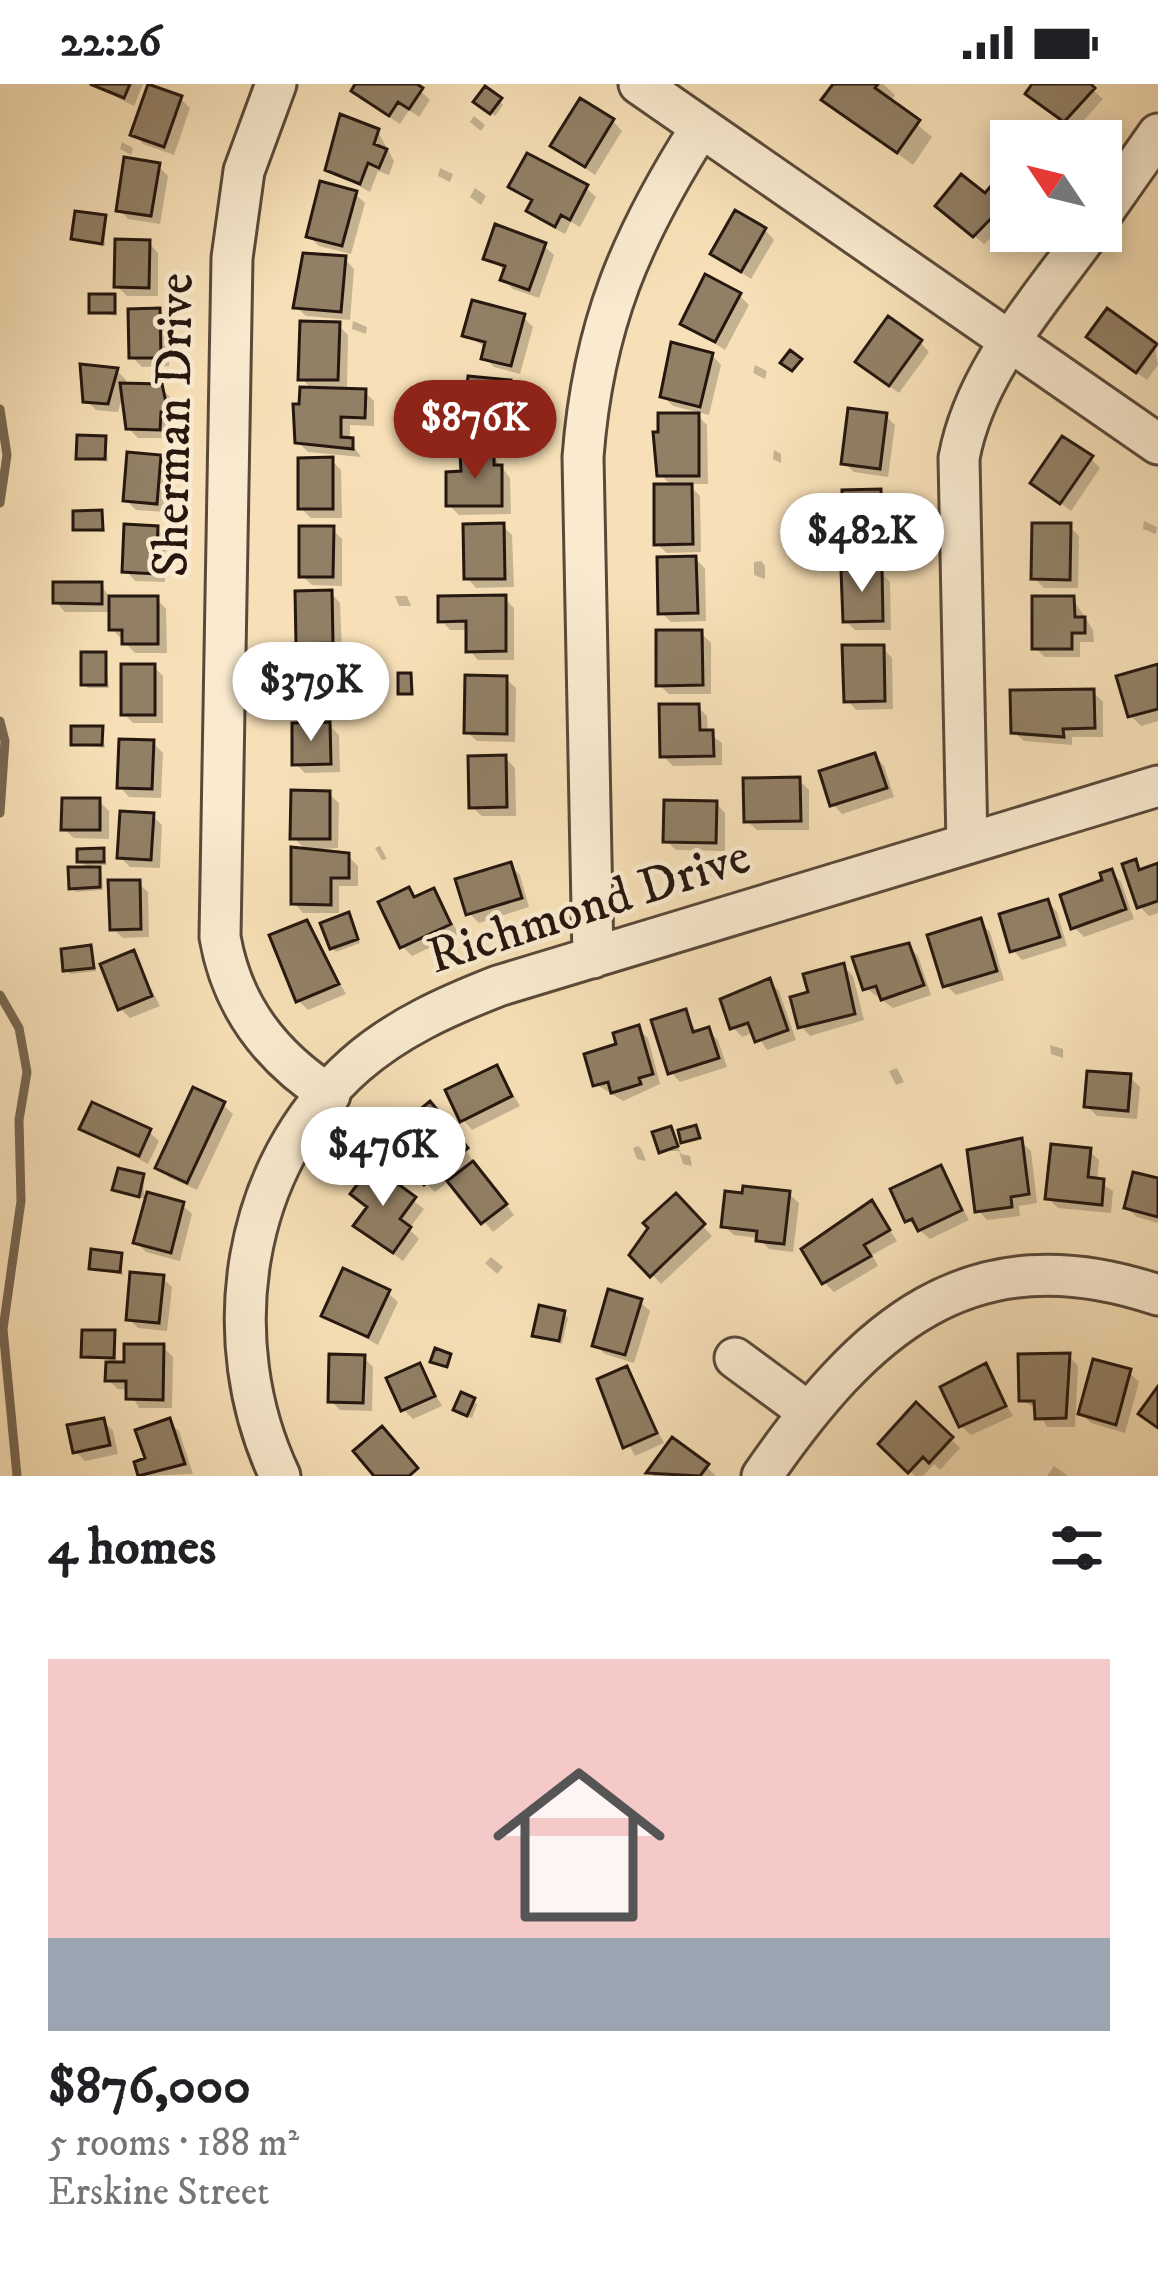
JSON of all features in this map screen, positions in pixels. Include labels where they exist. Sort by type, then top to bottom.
[{"type":"street","name":"Sherman Drive","points":[[276,84],[244,171],[232,258],[220,938],[249,1020],[304,1078],[330,1094]]},
{"type":"street","points":[[639,84],[1158,443]]},
{"type":"street","points":[[593,958],[583,457],[587,401],[602,327],[624,260],[701,127]]},
{"type":"street","points":[[1122,185],[1158,134]]},
{"type":"street","points":[[967,844],[959,458],[974,401],[1075,252]]},
{"type":"street","name":"Richmond Drive","points":[[280,1476],[253,1402],[245,1357],[248,1262],[277,1173],[303,1126],[354,1066],[419,1019],[498,986],[1158,786]]},
{"type":"street","points":[[762,1476],[807,1411],[884,1332],[979,1286],[1075,1276],[1158,1295]]},
{"type":"street","points":[[735,1358],[807,1411]]},
{"type":"building","points":[[90,84],[130,84],[124,98]]},
{"type":"building","points":[[148,84],[182,96],[164,147],[130,135]]},
{"type":"building","points":[[355,84],[417,84],[423,88],[409,109],[398,102],[389,116],[351,91]]},
{"type":"building","points":[[833,84],[878,84],[875,88],[920,120],[897,153],[821,100]]},
{"type":"building","points":[[1032,84],[1091,84],[1095,88],[1066,120],[1025,94]]},
{"type":"building","points":[[485,86],[502,98],[490,114],[473,102]]},
{"type":"building","points":[[580,98],[614,119],[585,167],[550,146]]},
{"type":"building","points":[[340,114],[379,129],[374,144],[387,149],[379,168],[368,163],[360,184],[325,170]]},
{"type":"building","points":[[527,153],[588,185],[570,220],[561,215],[555,227],[526,211],[532,200],[508,187]]},
{"type":"building","points":[[124,157],[160,163],[151,216],[116,211]]},
{"type":"building","points":[[961,174],[985,193],[990,187],[990,220],[973,237],[935,206]]},
{"type":"building","points":[[320,181],[357,191],[342,246],[306,237]]},
{"type":"building","points":[[735,210],[766,228],[741,272],[710,254]]},
{"type":"building","points":[[75,211],[106,215],[102,244],[71,239]]},
{"type":"building","points":[[495,224],[546,243],[529,290],[500,280],[505,266],[483,259]]},
{"type":"building","points":[[115,239],[150,240],[149,288],[114,287]]},
{"type":"building","points":[[303,253],[346,256],[341,312],[293,308]]},
{"type":"building","points":[[705,274],[741,293],[715,342],[680,324]]},
{"type":"building","points":[[89,294],[115,294],[115,313],[89,313]]},
{"type":"building","points":[[472,300],[525,314],[511,366],[481,359],[485,342],[462,336]]},
{"type":"building","points":[[160,308],[161,358],[129,358],[128,309]]},
{"type":"building","points":[[1107,308],[1157,344],[1136,373],[1086,337]]},
{"type":"building","points":[[888,316],[922,340],[889,386],[855,362]]},
{"type":"building","points":[[300,321],[340,322],[338,380],[298,380]]},
{"type":"building","points":[[671,342],[713,353],[700,407],[660,397]]},
{"type":"building","points":[[790,350],[802,359],[792,371],[780,363]]},
{"type":"building","points":[[80,364],[118,368],[108,404],[83,402]]},
{"type":"building","points":[[468,376],[511,380],[506,436],[463,432]]},
{"type":"building","points":[[120,383],[162,384],[168,412],[161,412],[160,430],[126,429]]},
{"type":"building","points":[[300,387],[366,389],[365,418],[341,417],[341,437],[353,438],[353,449],[295,443],[293,404],[299,404]]},
{"type":"building","points":[[848,408],[887,413],[880,469],[841,464]]},
{"type":"building","points":[[658,413],[699,413],[699,476],[657,476],[653,432],[658,432]]},
{"type":"building","points":[[77,435],[106,436],[105,459],[76,459]]},
{"type":"building","points":[[1062,436],[1093,456],[1060,504],[1030,483]]},
{"type":"building","points":[[127,452],[161,455],[157,504],[123,501]]},
{"type":"building","points":[[460,453],[494,453],[494,465],[502,465],[502,506],[446,506],[446,472],[461,471]]},
{"type":"building","points":[[333,457],[333,509],[298,509],[298,458]]},
{"type":"building","points":[[654,484],[692,484],[693,544],[654,545]]},
{"type":"building","points":[[881,489],[882,547],[842,548],[842,490]]},
{"type":"building","points":[[102,510],[103,530],[73,530],[73,511]]},
{"type":"building","points":[[504,523],[505,579],[464,579],[463,524]]},
{"type":"building","points":[[1032,523],[1071,523],[1070,580],[1031,579]]},
{"type":"building","points":[[124,524],[158,526],[156,574],[122,572]]},
{"type":"building","points":[[299,526],[334,526],[333,577],[299,577]]},
{"type":"building","points":[[696,556],[698,613],[658,614],[657,557]]},
{"type":"building","points":[[882,569],[883,621],[843,622],[841,570]]},
{"type":"building","points":[[53,582],[102,582],[102,604],[53,603]]},
{"type":"building","points":[[332,590],[333,643],[296,644],[295,591]]},
{"type":"building","points":[[506,595],[506,651],[466,652],[466,621],[438,622],[438,596]]},
{"type":"building","points":[[109,596],[158,596],[158,644],[122,644],[122,630],[109,630]]},
{"type":"building","points":[[1032,596],[1074,596],[1075,617],[1085,617],[1085,633],[1072,633],[1072,649],[1032,649]]},
{"type":"building","points":[[656,630],[702,630],[703,685],[656,686]]},
{"type":"building","points":[[842,645],[884,645],[885,701],[844,702]]},
{"type":"building","points":[[81,652],[106,652],[106,685],[81,685]]},
{"type":"building","points":[[333,654],[334,709],[295,710],[289,656]]},
{"type":"building","points":[[121,664],[155,664],[155,715],[121,715]]},
{"type":"building","points":[[1158,664],[1158,709],[1128,717],[1116,676]]},
{"type":"building","points":[[398,673],[411,673],[412,694],[398,694]]},
{"type":"building","points":[[465,675],[507,676],[507,734],[464,733]]},
{"type":"building","points":[[1094,689],[1095,728],[1063,729],[1064,737],[1011,733],[1010,690]]},
{"type":"building","points":[[659,704],[699,704],[700,730],[713,730],[714,756],[660,757]]},
{"type":"building","points":[[330,722],[331,764],[292,765],[292,723]]},
{"type":"building","points":[[71,726],[103,726],[102,745],[71,745]]},
{"type":"building","points":[[119,739],[154,740],[152,789],[117,788]]},
{"type":"building","points":[[875,753],[887,788],[830,806],[819,771]]},
{"type":"building","points":[[506,755],[507,807],[469,808],[468,756]]},
{"type":"building","points":[[800,777],[801,821],[744,822],[743,778]]},
{"type":"building","points":[[291,790],[330,791],[330,839],[290,839]]},
{"type":"building","points":[[62,798],[100,798],[100,830],[61,830]]},
{"type":"building","points":[[664,800],[717,801],[716,843],[663,842]]},
{"type":"building","points":[[120,811],[154,813],[151,860],[117,858]]},
{"type":"building","points":[[291,847],[349,853],[349,878],[331,878],[331,905],[291,904]]},
{"type":"building","points":[[104,848],[104,862],[77,862],[77,849]]},
{"type":"building","points":[[1136,859],[1139,870],[1158,863],[1158,901],[1137,908],[1122,864]]},
{"type":"building","points":[[511,862],[522,898],[466,915],[455,879]]},
{"type":"building","points":[[68,867],[100,867],[100,887],[69,889]]},
{"type":"building","points":[[1112,869],[1126,909],[1071,929],[1060,895],[1102,880],[1100,873]]},
{"type":"building","points":[[108,880],[140,880],[141,929],[110,930]]},
{"type":"building","points":[[409,887],[414,897],[434,888],[451,924],[400,948],[378,902]]},
{"type":"building","points":[[1048,899],[1060,937],[1010,952],[999,914]]},
{"type":"building","points":[[349,912],[358,939],[330,949],[320,923]]},
{"type":"building","points":[[981,918],[997,971],[943,987],[927,935]]},
{"type":"building","points":[[307,920],[339,984],[296,1002],[269,935]]},
{"type":"building","points":[[909,943],[924,985],[881,1000],[876,986],[863,990],[852,957]]},
{"type":"building","points":[[91,945],[94,968],[63,971],[61,949]]},
{"type":"building","points":[[134,950],[152,996],[118,1010],[100,964]]},
{"type":"building","points":[[844,963],[855,1014],[798,1028],[790,997],[808,992],[803,974]]},
{"type":"building","points":[[770,978],[788,1030],[755,1042],[748,1023],[730,1029],[720,999]]},
{"type":"building","points":[[686,1009],[693,1032],[709,1027],[719,1058],[668,1074],[651,1020]]},
{"type":"building","points":[[639,1025],[653,1074],[639,1078],[641,1084],[611,1093],[608,1082],[593,1086],[584,1054],[616,1044],[613,1033]]},
{"type":"building","points":[[497,1065],[512,1096],[460,1122],[445,1090]]},
{"type":"building","points":[[1087,1071],[1131,1074],[1128,1111],[1084,1107]]},
{"type":"building","points":[[193,1087],[225,1102],[187,1183],[155,1168]]},
{"type":"building","points":[[430,1101],[468,1148],[424,1185],[385,1138]]},
{"type":"building","points":[[92,1102],[151,1129],[139,1156],[79,1129]]},
{"type":"building","points":[[696,1125],[700,1138],[681,1143],[678,1130]]},
{"type":"building","points":[[671,1126],[678,1146],[659,1153],[652,1132]]},
{"type":"building","points":[[1022,1138],[1029,1194],[1011,1197],[1012,1207],[975,1212],[967,1150]]},
{"type":"building","points":[[1051,1144],[1091,1148],[1088,1177],[1104,1179],[1102,1205],[1045,1199]]},
{"type":"building","points":[[473,1161],[507,1204],[481,1224],[447,1181]]},
{"type":"building","points":[[372,1165],[416,1197],[400,1219],[411,1227],[393,1253],[353,1226],[367,1207],[350,1194]]},
{"type":"building","points":[[941,1165],[962,1210],[918,1231],[912,1219],[905,1222],[890,1189]]},
{"type":"building","points":[[118,1168],[144,1174],[139,1197],[112,1190]]},
{"type":"building","points":[[1133,1172],[1158,1178],[1158,1217],[1124,1208]]},
{"type":"building","points":[[743,1186],[790,1191],[784,1244],[756,1241],[757,1231],[721,1227],[725,1191],[742,1193]]},
{"type":"building","points":[[147,1192],[184,1202],[171,1253],[133,1243]]},
{"type":"building","points":[[676,1193],[705,1224],[650,1277],[629,1255],[648,1228],[643,1223]]},
{"type":"building","points":[[872,1200],[890,1230],[864,1245],[871,1256],[822,1284],[801,1249]]},
{"type":"building","points":[[91,1249],[122,1253],[120,1272],[89,1269]]},
{"type":"building","points":[[343,1268],[390,1290],[368,1337],[321,1316]]},
{"type":"building","points":[[130,1272],[164,1275],[159,1323],[126,1320]]},
{"type":"building","points":[[608,1289],[642,1299],[625,1355],[592,1346]]},
{"type":"building","points":[[539,1305],[565,1311],[559,1341],[532,1336]]},
{"type":"building","points":[[82,1330],[115,1330],[114,1358],[81,1357]]},
{"type":"building","points":[[124,1344],[164,1344],[163,1400],[126,1399],[126,1381],[105,1381],[106,1362],[124,1362]]},
{"type":"building","points":[[435,1348],[451,1354],[447,1367],[430,1362]]},
{"type":"building","points":[[1070,1353],[1066,1418],[1035,1419],[1034,1401],[1019,1401],[1018,1354]]},
{"type":"building","points":[[329,1354],[365,1355],[363,1403],[328,1402]]},
{"type":"building","points":[[1093,1359],[1131,1369],[1116,1425],[1078,1414]]},
{"type":"building","points":[[420,1363],[435,1396],[401,1411],[386,1378]]},
{"type":"building","points":[[986,1363],[1006,1406],[959,1427],[940,1387]]},
{"type":"building","points":[[627,1366],[657,1433],[623,1448],[597,1379]]},
{"type":"building","points":[[1158,1386],[1158,1428],[1138,1414]]},
{"type":"building","points":[[461,1392],[475,1398],[467,1416],[453,1410]]},
{"type":"building","points":[[916,1402],[953,1437],[929,1463],[923,1457],[908,1473],[878,1444]]},
{"type":"building","points":[[104,1418],[110,1445],[73,1453],[67,1425]]},
{"type":"building","points":[[170,1418],[185,1464],[138,1476],[134,1462],[145,1458],[135,1430]]},
{"type":"building","points":[[382,1426],[418,1468],[409,1476],[374,1476],[353,1451]]},
{"type":"building","points":[[672,1437],[709,1464],[700,1476],[646,1473]]},
{"type":"waterway","points":[[0,409],[7,455],[0,503]]},
{"type":"waterway","points":[[0,721],[5,741],[0,813]]},
{"type":"waterway","points":[[0,995],[19,1028],[27,1072],[19,1120],[21,1201],[3,1329],[17,1476]]}]
